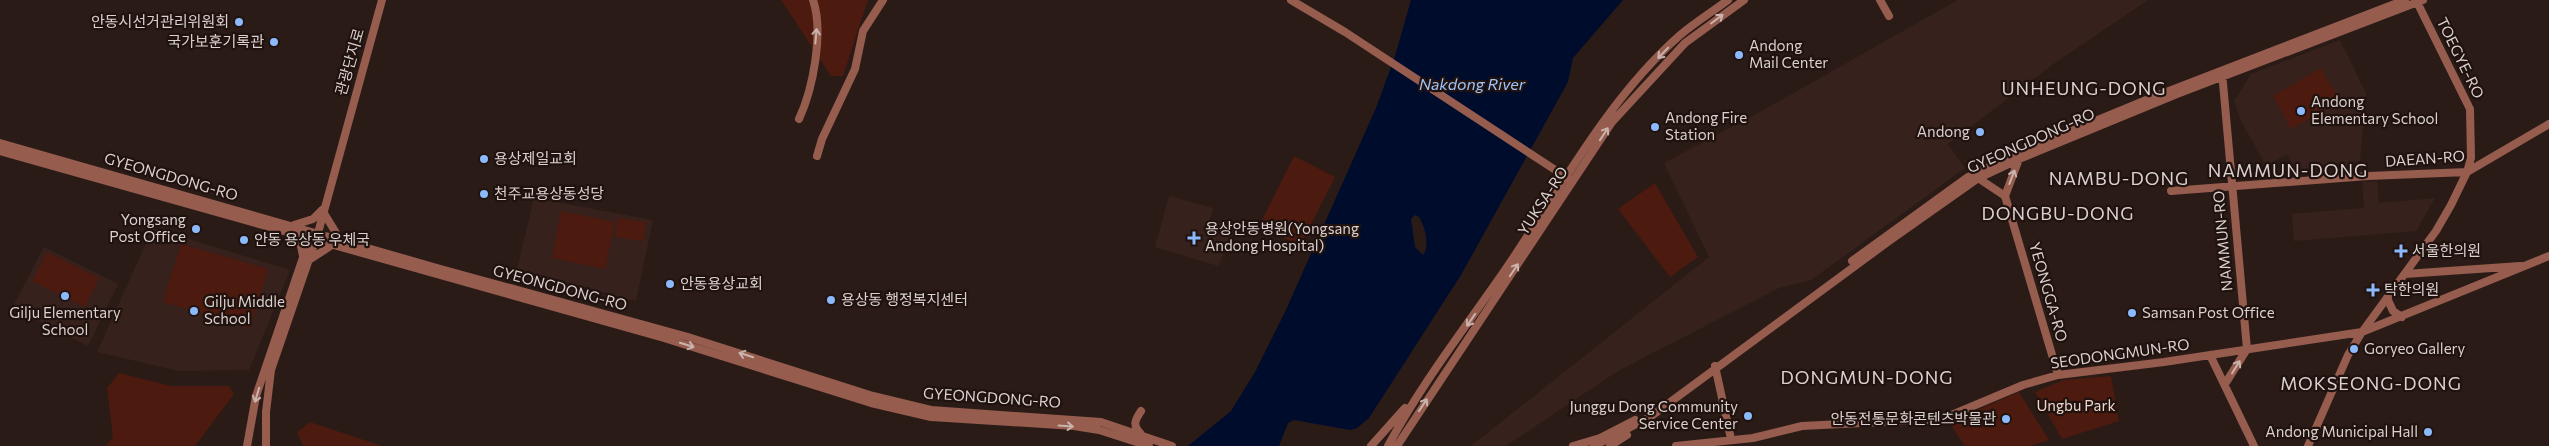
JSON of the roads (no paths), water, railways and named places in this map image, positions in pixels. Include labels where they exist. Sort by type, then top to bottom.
[{"type":"street","name":"관광단지로","points":[[306,259],[321,214],[382,0]]},
{"type":"street","points":[[799,119],[808,98],[813,72],[817,24],[813,0]]},
{"type":"street","points":[[817,156],[822,140],[855,69],[864,31],[884,0]]},
{"type":"street","name":"YUKSA-RO","points":[[1388,446],[1412,401],[1476,313],[1603,122],[1638,80],[1679,36],[1728,0]]},
{"type":"street","name":"YUKSA-RO","points":[[1397,446],[1612,122],[1644,85],[1685,43],[1744,0]]},
{"type":"street","points":[[1880,0],[1889,16]]},
{"type":"street","name":"GYEONGDONG-RO","points":[[1594,446],[1626,431],[1976,177],[2047,141],[2405,0]]},
{"type":"street","points":[[1294,1],[1345,32],[1573,182]]},
{"type":"street","name":"GYEONGDONG-RO","points":[[1976,177],[2222,73],[2419,1]]},
{"type":"street","name":"TOEGYE-RO","points":[[2308,446],[2348,355],[2362,332],[2436,231],[2467,172],[2471,150],[2470,109],[2419,1]]},
{"type":"street","name":"NAMMUN-RO","points":[[2222,73],[2247,349]]},
{"type":"street","name":"DAEAN-RO","points":[[2171,191],[2368,176],[2467,172],[2549,124]]},
{"type":"street","name":"GYEONGDONG-RO","points":[[0,143],[314,236],[341,241],[667,331],[873,396],[931,410],[1076,418],[1101,422],[1116,431]]},
{"type":"street","name":"GYEONGDONG-RO","points":[[0,151],[291,229]]},
{"type":"street","points":[[1976,177],[2005,196],[2019,159]]},
{"type":"street","name":"YEONGGA-RO","points":[[2005,196],[2058,375]]},
{"type":"street","points":[[266,446],[266,412],[271,370],[306,259],[291,229],[313,220],[321,214],[341,241]]},
{"type":"street","name":"GYEONGDONG-RO","points":[[314,236],[332,245],[664,338],[871,403],[931,417],[1074,426],[1116,431]]},
{"type":"street","points":[[247,446],[256,396],[306,259],[332,245]]},
{"type":"street","name":"SEODONGMUN-RO","points":[[1676,446],[1753,438],[1802,426],[1942,419],[2023,385],[2058,375],[2362,332],[2549,256]]},
{"type":"street","points":[[2405,274],[2524,266]]},
{"type":"street","points":[[2388,298],[2393,311],[2402,316]]},
{"type":"street","points":[[2225,384],[2247,349]]},
{"type":"street","points":[[2210,355],[2254,446]]},
{"type":"street","points":[[1715,366],[1731,439]]},
{"type":"street","points":[[1371,446],[1412,401]]},
{"type":"street","points":[[1141,411],[1134,421],[1135,426],[1143,436]]},
{"type":"street","points":[[1573,446],[1600,438],[1648,415]]},
{"type":"street","points":[[1610,446],[1635,430],[1648,415]]},
{"type":"street","points":[[1116,431],[1143,436],[1172,446]]},
{"type":"street","points":[[1116,431],[1150,446]]},
{"type":"water","name":"Nakdong River","points":[[1411,0],[1623,0],[1573,58],[1568,82],[1461,275],[1369,418],[1357,428],[1350,430],[1294,420],[1288,423],[1279,446],[1188,446],[1231,411],[1255,372],[1285,312],[1376,108],[1395,56]],"holes":[[[1415,215],[1419,217],[1426,236],[1426,246],[1423,255],[1415,247],[1411,219]]]},
{"type":"place","name":"안동시선거관리위원회","points":[[239,22]]},
{"type":"place","name":"국가보훈기록관","points":[[274,42]]},
{"type":"place","name":"Andong Mail Center","points":[[1739,55]]},
{"type":"place","name":"Andong Elementary School","points":[[2301,111]]},
{"type":"place","name":"Andong Fire Station","points":[[1655,127]]},
{"type":"place","name":"Andong","points":[[1980,132]]},
{"type":"place","name":"용상제일교회","points":[[484,159]]},
{"type":"place","name":"천주교용상동성당","points":[[484,194]]},
{"type":"place","name":"Yongsang Post Office","points":[[196,229]]},
{"type":"place","name":"용상안동병원(Yongsang Andong Hospital)","points":[[1194,238]]},
{"type":"place","name":"안동 용상동 우체국","points":[[244,240]]},
{"type":"place","name":"서울한의원","points":[[2401,251]]},
{"type":"place","name":"안동용상교회","points":[[670,284]]},
{"type":"place","name":"탁한의원","points":[[2373,290]]},
{"type":"place","name":"Gilju Elementary School","points":[[65,296]]},
{"type":"place","name":"용상동 행정복지센터","points":[[831,300]]},
{"type":"place","name":"Gilju Middle School","points":[[194,311]]},
{"type":"place","name":"Samsan Post Office","points":[[2132,313]]},
{"type":"place","name":"Goryeo Gallery","points":[[2354,349]]},
{"type":"place","name":"Junggu Dong Community Service Center","points":[[1748,416]]},
{"type":"place","name":"안동전통문화콘텐츠박물관","points":[[2006,419]]},
{"type":"place","name":"Andong Municipal Hall","points":[[2428,432]]},
{"type":"district","name":"UNHEUNG-DONG","points":[[2084,89]]},
{"type":"district","name":"NAMMUN-DONG","points":[[2288,171]]},
{"type":"district","name":"NAMBU-DONG","points":[[2119,179]]},
{"type":"district","name":"DONGBU-DONG","points":[[2058,214]]},
{"type":"district","name":"DONGMUN-DONG","points":[[1867,378]]},
{"type":"district","name":"MOKSEONG-DONG","points":[[2371,384]]},
{"type":"park label","name":"Ungbu Park","points":[[2076,406]]}]
